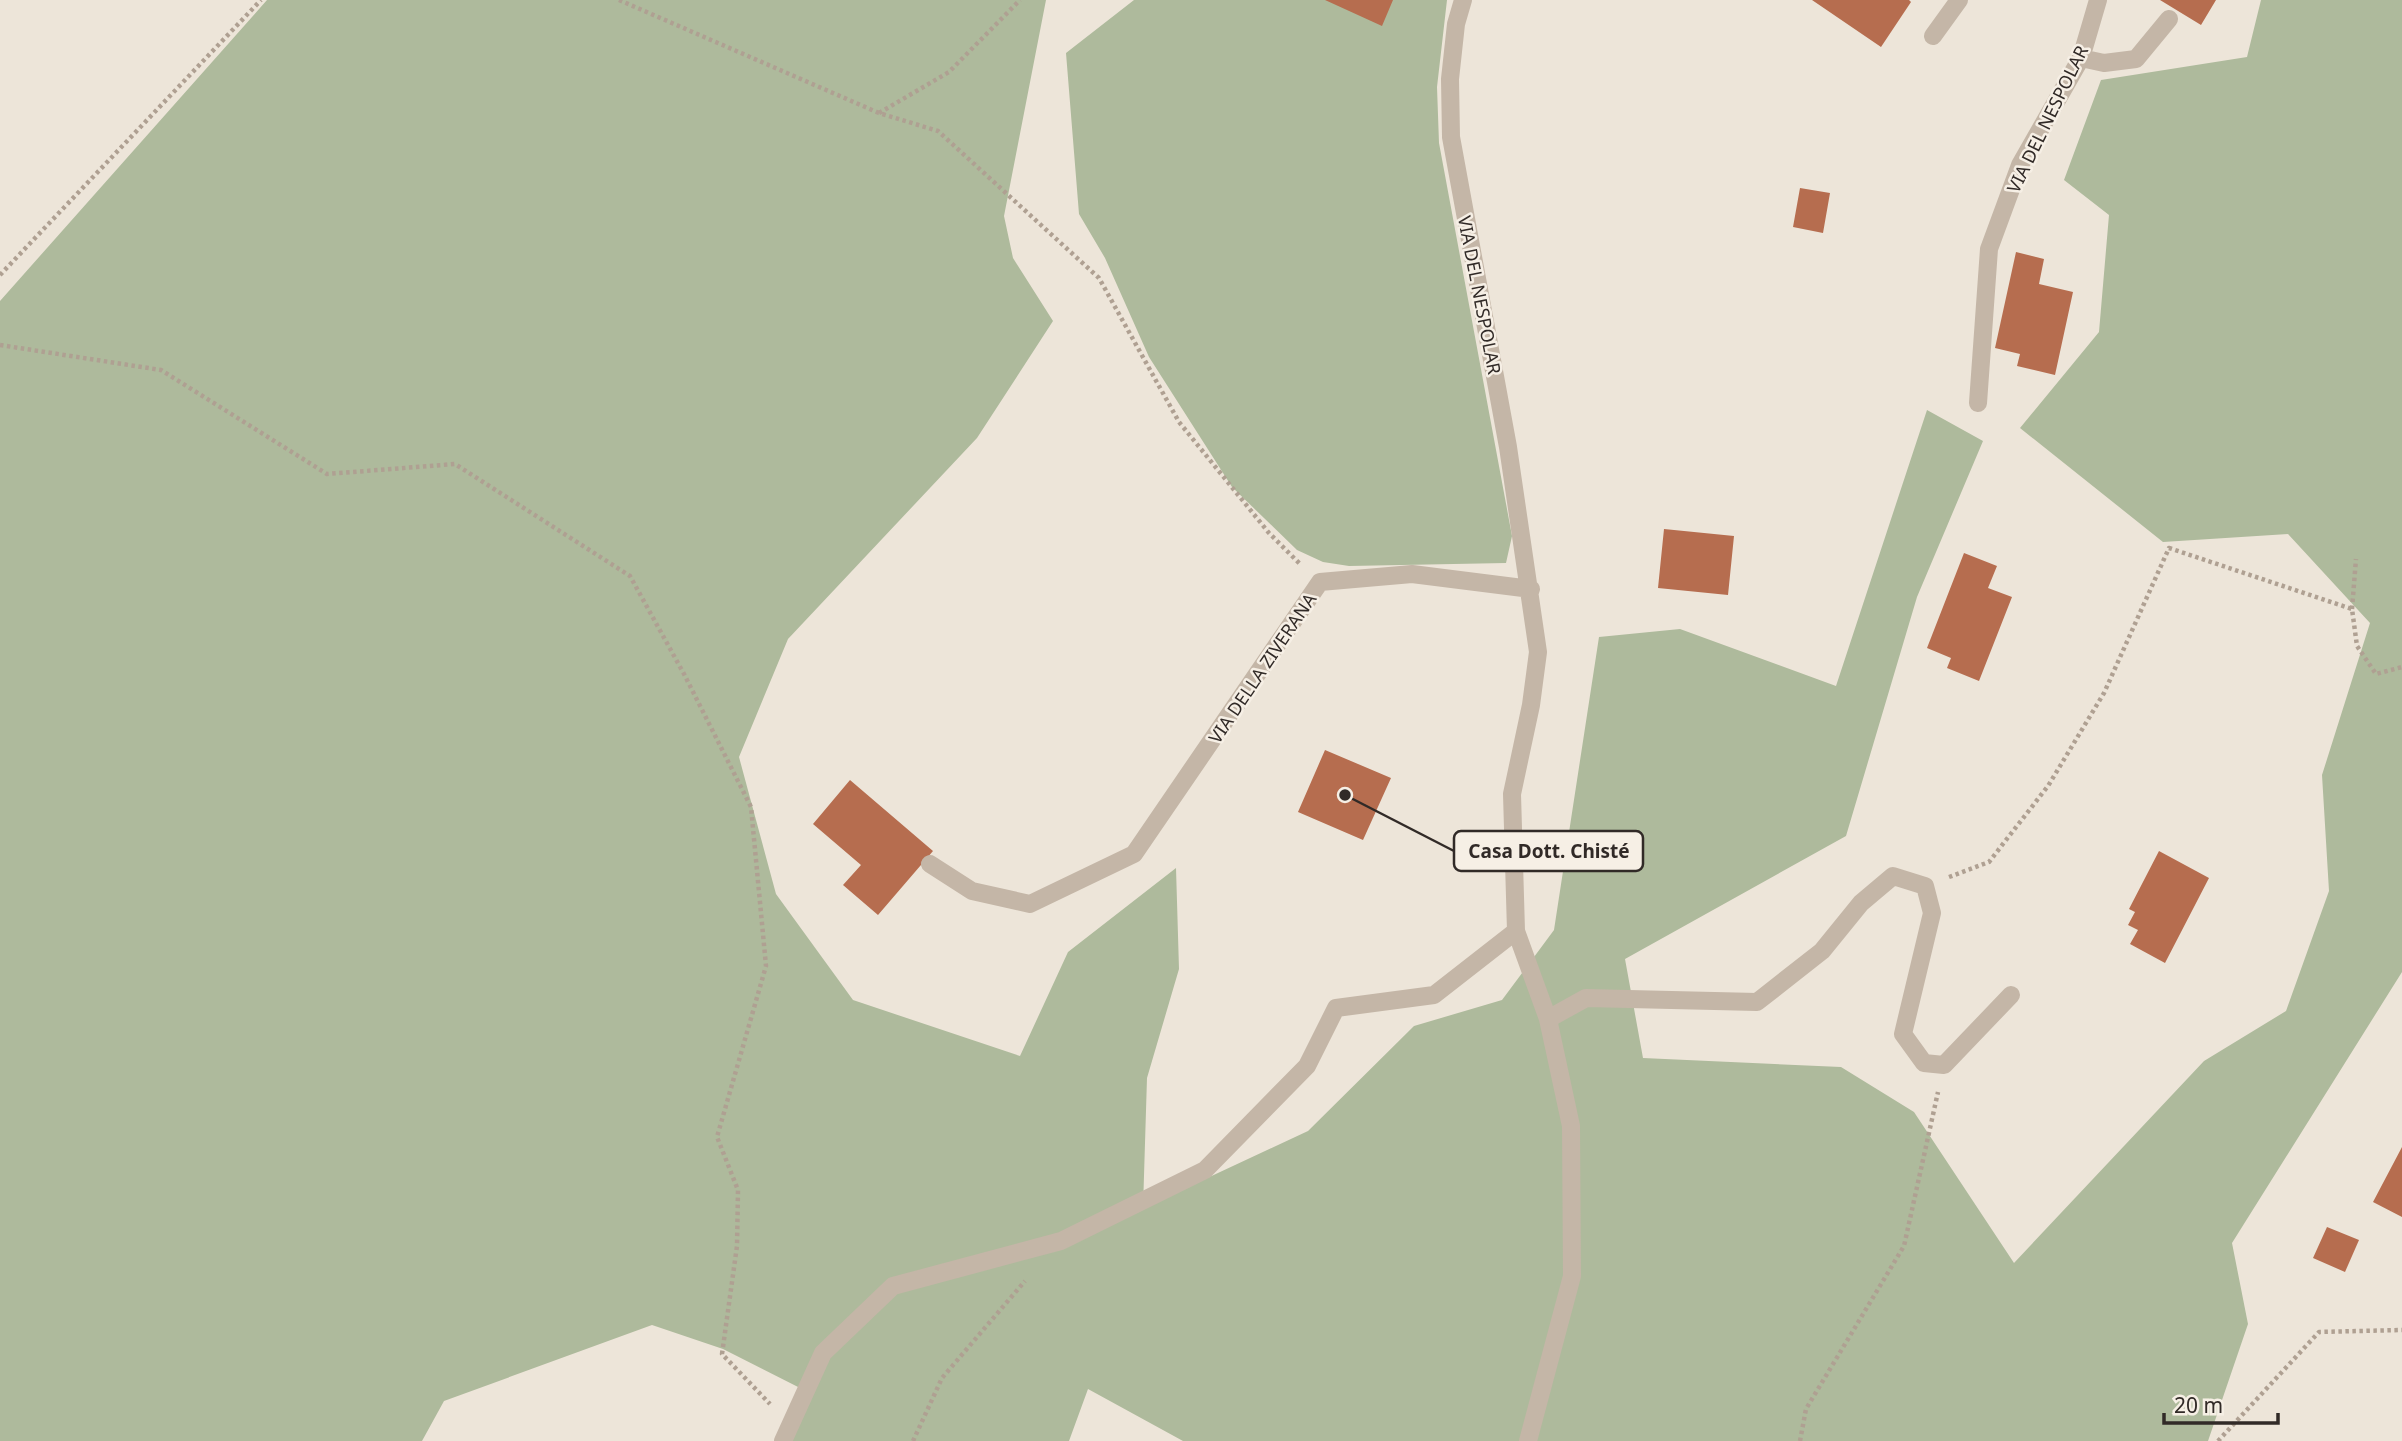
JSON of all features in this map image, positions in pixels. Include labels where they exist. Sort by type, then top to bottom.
[{"type":"street","name":"VIA DEL NESPOLAR","points":[[1463,0],[1456,24],[1451,79],[1451,137],[1508,447],[1531,589]]},
{"type":"street","points":[[1933,36],[1959,0]]},
{"type":"street","name":"VIA DEL NESPOLAR","points":[[1978,403],[1989,249],[2020,165],[2081,58],[2098,0]]},
{"type":"street","points":[[2081,58],[2104,63],[2136,59],[2169,19]]},
{"type":"street","name":"VIA DELLA ZIVERANA","points":[[930,864],[972,891],[1030,904],[1134,854],[1320,582],[1412,574],[1531,589]]},
{"type":"street","points":[[1528,1441],[1572,1276],[1571,1126],[1548,1019],[1516,931],[1512,794],[1531,705],[1538,652],[1531,589]]},
{"type":"street","points":[[1548,1019],[1586,998],[1758,1002],[1822,951],[1861,903],[1893,876],[1925,886],[1932,913],[1903,1034],[1924,1063],[1944,1065],[2011,995]]},
{"type":"street","points":[[786,1433],[823,1353],[893,1286],[1061,1241],[1205,1170],[1307,1066],[1336,1008],[1434,995],[1516,931]]},
{"type":"path","points":[[0,275],[261,0]]},
{"type":"path","points":[[619,0],[879,113],[938,131],[1099,278],[1180,422],[1269,533],[1320,582]]},
{"type":"path","points":[[879,113],[949,72],[1020,0]]},
{"type":"path","points":[[0,345],[161,370],[327,474],[455,464],[630,576],[751,807],[766,965],[717,1137],[738,1189],[737,1246],[722,1354],[786,1433]]},
{"type":"path","points":[[1925,886],[1989,862],[2048,786],[2104,693],[2169,548],[2351,609]]},
{"type":"path","points":[[2356,559],[2351,609],[2357,646],[2376,674],[2402,667]]},
{"type":"path","points":[[1800,1441],[1805,1409],[1904,1246],[1944,1065]]},
{"type":"path","points":[[913,1441],[942,1378],[1028,1277]]},
{"type":"path","points":[[2218,1441],[2319,1332],[2402,1330]]},
{"type":"green space","points":[[267,0],[1046,0],[1004,216],[1013,258],[1053,321],[977,438],[788,639],[739,757],[776,894],[853,1000],[1020,1056],[1068,952],[1176,868],[1179,969],[1147,1078],[1143,1208],[1308,1131],[1414,1026],[1502,1000],[1554,930],[1599,637],[1680,629],[1836,686],[1927,410],[1983,441],[1917,597],[1846,836],[1625,959],[1643,1058],[1841,1067],[1914,1112],[2014,1263],[2204,1061],[2286,1011],[2329,891],[2322,775],[2370,623],[2288,534],[2163,542],[2020,428],[2099,332],[2109,215],[2064,180],[2101,80],[2247,57],[2261,0],[2402,0],[2402,972],[2232,1243],[2248,1324],[2208,1441],[1183,1441],[1088,1389],[1069,1441],[779,1441],[804,1390],[723,1349],[652,1325],[444,1401],[422,1441],[0,1441],[0,301]]},
{"type":"green space","points":[[1134,0],[1447,0],[1437,87],[1439,143],[1512,536],[1506,563],[1349,566],[1323,562],[1297,550],[1232,487],[1149,357],[1105,258],[1079,214],[1066,53]]},
{"type":"building","points":[[1325,0],[1393,0],[1382,26]]},
{"type":"building","points":[[1812,0],[1909,0],[1911,2],[1881,47]]},
{"type":"building","points":[[2160,0],[2216,0],[2201,25]]},
{"type":"building","points":[[1800,188],[1830,193],[1823,233],[1793,227]]},
{"type":"building","points":[[2016,252],[2044,259],[2039,284],[2073,292],[2055,375],[2017,366],[2020,354],[1995,348]]},
{"type":"building","points":[[1664,529],[1734,536],[1728,595],[1658,588]]},
{"type":"building","points":[[1964,553],[1997,566],[1988,588],[2012,597],[1979,681],[1947,668],[1951,658],[1927,648]]},
{"type":"building","points":[[1325,750],[1391,778],[1363,840],[1298,812]]},
{"type":"building","points":[[850,780],[933,851],[878,915],[843,885],[861,865],[813,824]]},
{"type":"building","points":[[2159,851],[2209,878],[2165,963],[2130,944],[2138,930],[2128,925],[2135,912],[2129,909]]},
{"type":"building","points":[[2402,1147],[2402,1217],[2373,1202]]},
{"type":"building","points":[[2327,1227],[2359,1240],[2345,1272],[2313,1258]]},
{"type":"place","name":"Casa Dott. Chisté","points":[[1345,795]]}]
